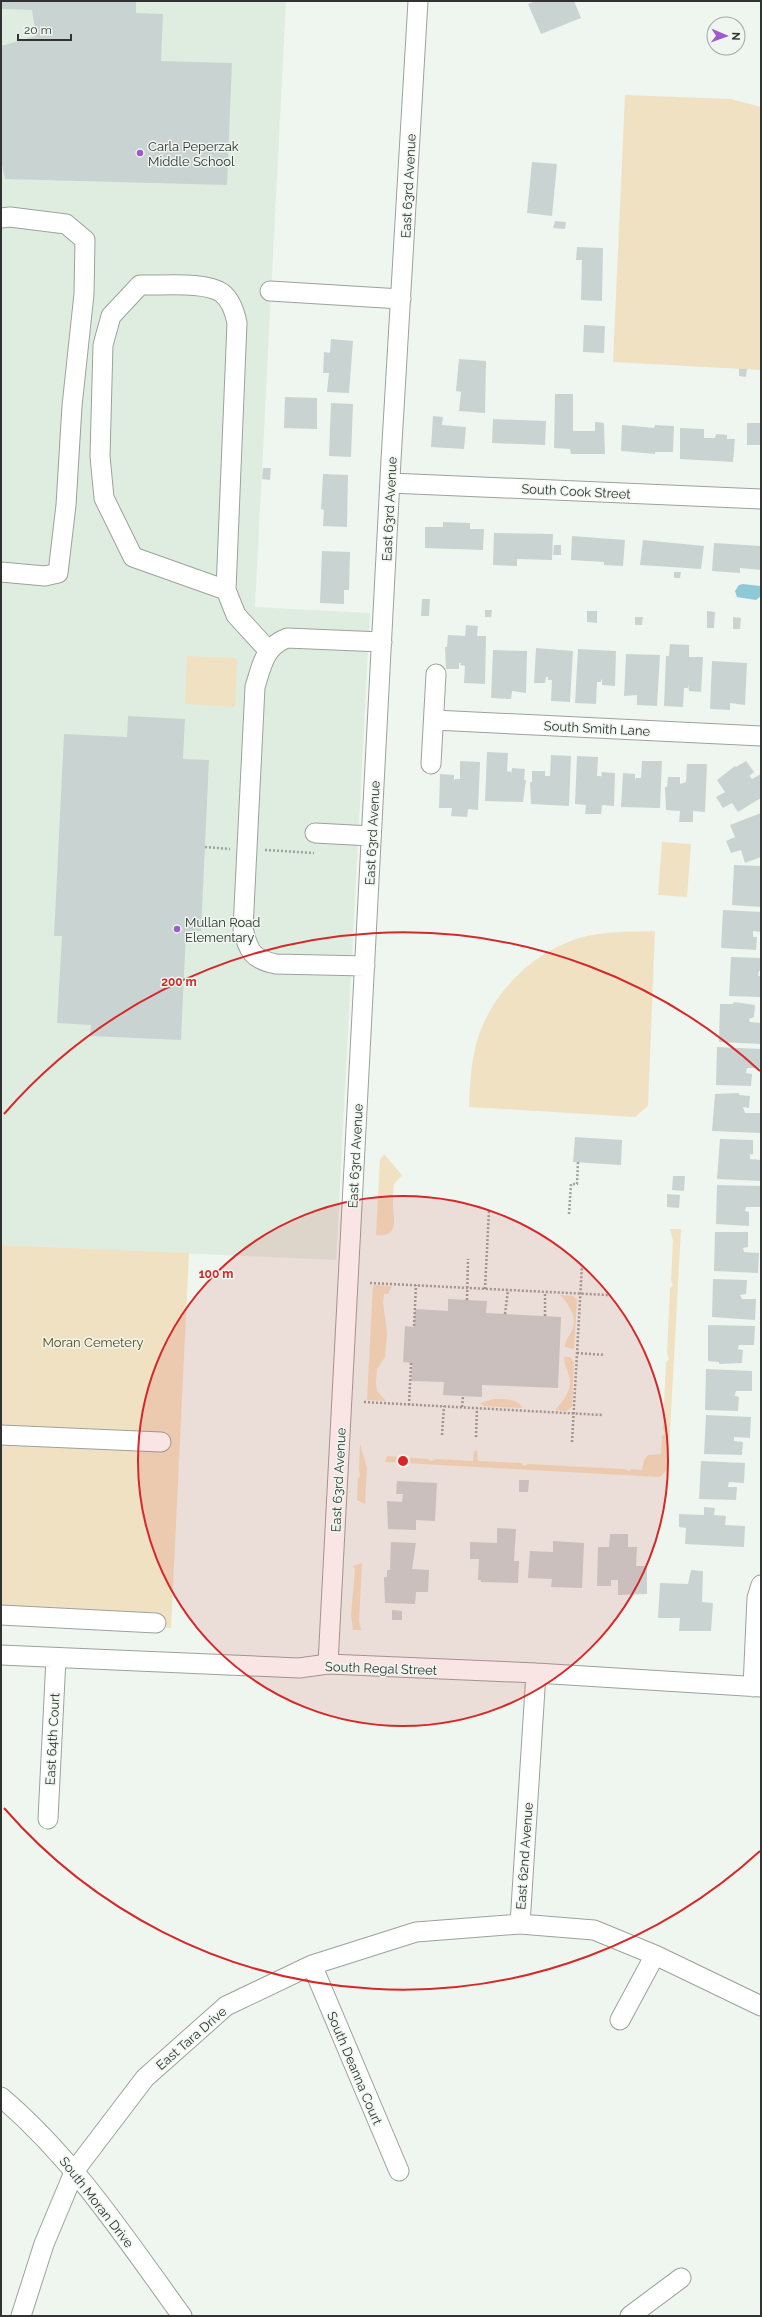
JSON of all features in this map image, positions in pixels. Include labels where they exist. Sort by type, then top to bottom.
[{"type":"street","name":"East 63rd Avenue","points":[[328,1664],[390,483],[402,299],[418,1]]},
{"type":"street","points":[[1,218],[10,217],[66,224],[85,240],[84,294],[72,406],[66,505],[58,573],[45,576],[1,572]]},
{"type":"street","points":[[226,590],[133,556],[104,498],[100,456],[103,345],[111,316],[140,286],[207,287],[223,294],[234,309],[237,323],[226,590],[236,615],[268,650]]},
{"type":"street","points":[[270,291],[402,299]]},
{"type":"street","name":"South Cook Street","points":[[390,483],[761,499]]},
{"type":"street","points":[[365,966],[276,964],[264,962],[254,956],[247,946],[243,929],[255,687],[268,650],[276,642],[288,638],[382,642]]},
{"type":"street","points":[[431,764],[436,674]]},
{"type":"street","name":"South Smith Lane","points":[[434,720],[761,736]]},
{"type":"street","points":[[315,833],[372,836]]},
{"type":"street","points":[[1,1435],[161,1442]]},
{"type":"street","points":[[757,1687],[757,1598],[761,1586]]},
{"type":"street","points":[[1,1615],[156,1623]]},
{"type":"street","name":"South Regal Street","points":[[1,1655],[299,1668],[328,1664],[536,1673],[757,1687]]},
{"type":"street","name":"East 64th Court","points":[[48,1819],[56,1658]]},
{"type":"street","name":"East 62nd Avenue","points":[[536,1673],[520,1924],[594,1930],[655,1954],[761,2006]]},
{"type":"street","name":"East Tara Drive","points":[[20,2316],[44,2244],[75,2170],[145,2078],[226,2006],[312,1965],[416,1932],[520,1924]]},
{"type":"street","points":[[620,2020],[655,1954]]},
{"type":"street","name":"South Deanna Court","points":[[312,1965],[399,2171]]},
{"type":"street","name":"South Moran Drive","points":[[1,2097],[25,2117],[75,2170],[182,2316]]},
{"type":"street","points":[[630,2316],[681,2278]]},
{"type":"path","points":[[205,847],[320,853]]},
{"type":"path","points":[[569,1214],[571,1184],[577,1184],[578,1162]]},
{"type":"path","points":[[485,1289],[489,1210]]},
{"type":"path","points":[[467,1300],[468,1259]]},
{"type":"path","points":[[572,1442],[582,1265]]},
{"type":"path","points":[[370,1283],[608,1295]]},
{"type":"path","points":[[414,1326],[416,1285]]},
{"type":"path","points":[[505,1314],[508,1290]]},
{"type":"path","points":[[545,1292],[545,1316]]},
{"type":"path","points":[[577,1354],[605,1355]]},
{"type":"path","points":[[409,1405],[411,1363]]},
{"type":"path","points":[[462,1407],[463,1396]]},
{"type":"path","points":[[364,1402],[602,1415]]},
{"type":"path","points":[[442,1435],[444,1406]]},
{"type":"path","points":[[476,1437],[477,1408]]},
{"type":"shaded area","points":[[1,1],[286,1],[255,607],[370,613],[336,1260],[1,1245]]},
{"type":"green space","points":[[625,95],[731,99],[761,107],[761,370],[613,362]]},
{"type":"green space","points":[[187,656],[237,658],[235,707],[185,704]]},
{"type":"green space","points":[[662,842],[691,844],[687,897],[658,895]]},
{"type":"green space","points":[[655,931],[648,1106],[635,1117],[469,1107],[472,1063],[478,1038],[485,1020],[495,1003],[506,987],[520,973],[551,950],[587,936],[612,932]]},
{"type":"green space","points":[[384,1154],[402,1175],[394,1184],[394,1227],[392,1231],[388,1233],[376,1235],[380,1159]]},
{"type":"green space","points":[[670,1229],[681,1229],[668,1469],[660,1477],[385,1462],[387,1456],[428,1459],[431,1461],[435,1459],[473,1461],[474,1451],[477,1450],[478,1461],[521,1463],[524,1466],[528,1464],[624,1469],[630,1471],[631,1469],[642,1470],[644,1460],[648,1455],[661,1454],[662,1436],[665,1434],[663,1429],[666,1362],[669,1359],[667,1354],[670,1288],[673,1285],[671,1281],[673,1241]]},
{"type":"green space","name":"Moran Cemetery","points":[[1,1245],[189,1253],[171,1628],[1,1620]]},
{"type":"green space","points":[[373,1285],[392,1286],[388,1294],[384,1294],[383,1302],[387,1333],[385,1357],[377,1369],[376,1382],[377,1391],[386,1401],[367,1400]]},
{"type":"green space","points":[[560,1295],[573,1296],[577,1300],[574,1349],[565,1347],[566,1340],[574,1325],[574,1320],[569,1306]]},
{"type":"green space","points":[[564,1357],[570,1357],[574,1362],[572,1407],[567,1411],[555,1410],[568,1393],[570,1384],[570,1378]]},
{"type":"green space","points":[[494,1399],[514,1401],[517,1402],[522,1408],[483,1406],[480,1403]]},
{"type":"green space","points":[[360,1444],[367,1468],[365,1504],[357,1500],[358,1478],[360,1476]]},
{"type":"green space","points":[[362,1563],[359,1621],[361,1630],[353,1630],[351,1615],[355,1569],[353,1566]]},
{"type":"water","points":[[739,585],[760,586],[761,596],[756,600],[737,597],[735,591]]},
{"type":"building","points":[[1,1],[136,1],[136,13],[163,14],[161,61],[232,63],[227,185],[5,179],[1,159],[1,46],[36,36],[32,10],[1,9]]},
{"type":"building","points":[[536,1],[574,1],[581,18],[541,34],[528,4]]},
{"type":"building","points":[[532,162],[557,164],[552,216],[527,213]]},
{"type":"building","points":[[555,221],[566,222],[565,229],[553,228]]},
{"type":"building","points":[[577,247],[603,248],[602,301],[581,300],[582,260],[576,260]]},
{"type":"building","points":[[584,325],[605,326],[604,353],[583,352]]},
{"type":"building","points":[[331,339],[353,341],[349,393],[327,392],[329,373],[323,373],[324,352],[330,353]]},
{"type":"building","points":[[459,359],[486,361],[485,413],[459,411],[461,392],[456,391]]},
{"type":"building","points":[[739,369],[747,369],[746,377],[739,376]]},
{"type":"building","points":[[555,394],[573,394],[573,431],[595,431],[595,422],[604,423],[605,454],[571,454],[570,449],[554,448]]},
{"type":"building","points":[[285,397],[317,398],[317,429],[284,428]]},
{"type":"building","points":[[331,403],[353,404],[351,457],[329,456]]},
{"type":"building","points":[[433,416],[443,417],[442,425],[466,427],[464,449],[431,447]]},
{"type":"building","points":[[493,419],[546,421],[545,445],[492,443]]},
{"type":"building","points":[[747,423],[761,423],[761,445],[747,445]]},
{"type":"building","points":[[622,425],[654,428],[655,425],[674,426],[673,452],[655,452],[655,454],[621,451]]},
{"type":"building","points":[[680,428],[704,429],[704,438],[715,438],[716,434],[727,435],[727,439],[735,439],[733,462],[680,459]]},
{"type":"building","points":[[263,468],[271,468],[270,480],[262,479]]},
{"type":"building","points":[[323,474],[348,475],[347,527],[323,526],[324,510],[321,509]]},
{"type":"building","points":[[443,522],[470,523],[470,529],[484,529],[483,550],[425,548],[425,527],[443,527]]},
{"type":"building","points":[[494,533],[553,534],[552,560],[517,559],[517,566],[493,565]]},
{"type":"building","points":[[572,536],[625,540],[623,566],[604,565],[604,562],[571,560]]},
{"type":"building","points":[[643,540],[704,546],[701,569],[640,565]]},
{"type":"building","points":[[714,543],[761,546],[761,570],[740,568],[740,573],[712,571]]},
{"type":"building","points":[[554,545],[561,545],[561,555],[553,555]]},
{"type":"building","points":[[322,551],[350,552],[349,590],[344,590],[344,604],[320,603]]},
{"type":"building","points":[[674,572],[681,572],[680,578],[674,578]]},
{"type":"building","points":[[422,599],[430,599],[429,616],[421,616]]},
{"type":"building","points":[[485,610],[492,610],[491,617],[485,617]]},
{"type":"building","points":[[587,611],[597,611],[597,623],[587,622]]},
{"type":"building","points":[[707,611],[715,612],[714,628],[707,628]]},
{"type":"building","points":[[635,617],[643,617],[642,625],[635,625]]},
{"type":"building","points":[[733,617],[741,618],[740,629],[733,629]]},
{"type":"building","points":[[466,625],[478,626],[477,636],[486,636],[485,684],[464,683],[465,666],[460,665],[461,663],[459,663],[459,669],[446,669],[445,647],[447,647],[448,635],[465,636]]},
{"type":"building","points":[[670,644],[689,645],[689,657],[703,657],[701,692],[689,691],[688,684],[688,688],[684,688],[683,707],[664,706],[666,656],[669,656]]},
{"type":"building","points":[[536,648],[573,651],[570,702],[551,701],[552,680],[548,680],[548,677],[546,677],[545,683],[534,683]]},
{"type":"building","points":[[578,649],[616,651],[615,686],[602,685],[602,678],[601,682],[597,682],[596,704],[575,703]]},
{"type":"building","points":[[493,650],[527,651],[526,693],[512,691],[511,699],[491,698]]},
{"type":"building","points":[[626,654],[660,655],[657,706],[637,705],[637,695],[624,696]]},
{"type":"building","points":[[712,661],[747,663],[745,705],[730,703],[730,710],[710,709]]},
{"type":"building","points":[[128,716],[185,719],[183,759],[209,760],[201,931],[186,931],[181,1040],[90,1036],[91,1025],[57,1023],[62,936],[54,936],[64,734],[127,737]]},
{"type":"building","points":[[487,752],[508,753],[507,771],[511,772],[511,775],[512,768],[525,769],[524,780],[526,780],[523,802],[485,801]]},
{"type":"building","points":[[551,755],[571,756],[569,806],[531,804],[530,782],[532,782],[532,771],[545,771],[545,776],[550,776]]},
{"type":"building","points":[[577,756],[598,757],[597,776],[601,776],[601,779],[602,772],[615,773],[614,806],[602,805],[601,814],[585,814],[586,805],[575,804]]},
{"type":"building","points":[[460,761],[480,762],[478,810],[468,809],[467,817],[451,816],[452,808],[439,808],[440,774],[454,775],[454,781],[455,779],[460,779]]},
{"type":"building","points":[[642,761],[662,761],[660,808],[621,807],[623,773],[635,774],[635,780],[636,778],[641,778]]},
{"type":"building","points":[[746,761],[754,772],[747,778],[750,776],[752,779],[761,774],[761,798],[738,812],[732,803],[723,808],[716,797],[725,792],[717,780],[735,766],[736,767]]},
{"type":"building","points":[[687,764],[707,764],[705,812],[693,811],[693,822],[679,822],[680,811],[666,810],[665,787],[667,787],[668,777],[680,777],[680,784],[686,782]]},
{"type":"building","points":[[761,813],[761,857],[745,863],[741,850],[731,853],[726,841],[735,837],[730,825]]},
{"type":"building","points":[[734,865],[761,866],[761,907],[732,905]]},
{"type":"building","points":[[723,910],[761,912],[761,932],[753,931],[753,937],[757,937],[756,950],[721,948]]},
{"type":"building","points":[[731,957],[761,958],[761,971],[759,971],[758,976],[761,976],[761,997],[729,996]]},
{"type":"building","points":[[734,1002],[755,1005],[754,1017],[749,1019],[750,1022],[761,1023],[761,1044],[719,1042],[720,1004],[733,1004]]},
{"type":"building","points":[[717,1047],[761,1049],[761,1068],[747,1068],[746,1073],[752,1074],[751,1086],[716,1085]]},
{"type":"building","points":[[739,1093],[739,1095],[750,1096],[749,1108],[743,1107],[745,1113],[761,1113],[761,1133],[712,1131],[715,1094]]},
{"type":"building","points":[[575,1137],[622,1140],[621,1165],[573,1162]]},
{"type":"building","points":[[720,1139],[753,1140],[753,1154],[748,1155],[750,1155],[750,1159],[761,1160],[761,1181],[717,1179]]},
{"type":"building","points":[[673,1176],[685,1176],[684,1191],[672,1190]]},
{"type":"building","points":[[717,1185],[761,1186],[761,1207],[746,1207],[745,1211],[749,1212],[749,1226],[716,1224]]},
{"type":"building","points":[[667,1194],[680,1195],[679,1208],[667,1207]]},
{"type":"building","points":[[715,1232],[748,1232],[748,1247],[743,1248],[744,1252],[759,1253],[758,1273],[714,1271]]},
{"type":"building","points":[[713,1279],[747,1280],[746,1294],[740,1295],[742,1299],[756,1299],[755,1320],[712,1317]]},
{"type":"building","points":[[448,1299],[487,1301],[486,1313],[561,1317],[558,1388],[482,1385],[482,1397],[443,1395],[444,1382],[411,1381],[412,1363],[403,1362],[405,1326],[414,1327],[415,1309],[448,1311]]},
{"type":"building","points":[[708,1325],[755,1326],[754,1345],[739,1345],[737,1349],[743,1350],[742,1363],[719,1364],[719,1362],[708,1361]]},
{"type":"building","points":[[706,1369],[752,1371],[752,1391],[736,1391],[735,1395],[733,1395],[739,1397],[738,1411],[705,1410]]},
{"type":"building","points":[[706,1415],[751,1417],[750,1438],[734,1437],[734,1441],[743,1442],[742,1455],[704,1454]]},
{"type":"building","points":[[701,1461],[745,1463],[744,1483],[729,1482],[728,1487],[737,1487],[736,1500],[699,1499]]},
{"type":"building","points":[[519,1480],[529,1480],[528,1492],[519,1492]]},
{"type":"building","points":[[397,1481],[437,1483],[435,1521],[416,1520],[416,1530],[388,1529],[387,1501],[402,1502],[403,1494],[396,1494]]},
{"type":"building","points":[[704,1507],[715,1508],[714,1515],[726,1516],[725,1525],[745,1526],[744,1547],[685,1544],[686,1528],[679,1527],[679,1514],[704,1515]]},
{"type":"building","points":[[497,1528],[516,1529],[514,1561],[519,1561],[518,1583],[481,1582],[481,1580],[478,1580],[479,1559],[470,1559],[470,1542],[497,1543]]},
{"type":"building","points":[[610,1534],[628,1534],[628,1547],[637,1547],[636,1566],[647,1566],[647,1594],[618,1595],[618,1580],[611,1580],[611,1586],[597,1586],[598,1547],[609,1547]]},
{"type":"building","points":[[553,1541],[584,1543],[582,1588],[551,1587],[552,1579],[528,1578],[530,1551],[553,1552]]},
{"type":"building","points":[[391,1542],[416,1543],[412,1569],[429,1570],[428,1592],[416,1592],[415,1604],[385,1603],[384,1577],[387,1577],[387,1570],[390,1570]]},
{"type":"building","points":[[691,1570],[703,1571],[702,1602],[713,1603],[711,1631],[679,1631],[680,1618],[658,1618],[660,1583],[688,1584]]},
{"type":"building","points":[[392,1610],[402,1611],[402,1620],[392,1620]]},
{"type":"place","name":"Carla Peperzak Middle School","points":[[140,153]]},
{"type":"place","name":"Mullan Road Elementary","points":[[177,929]]}]
